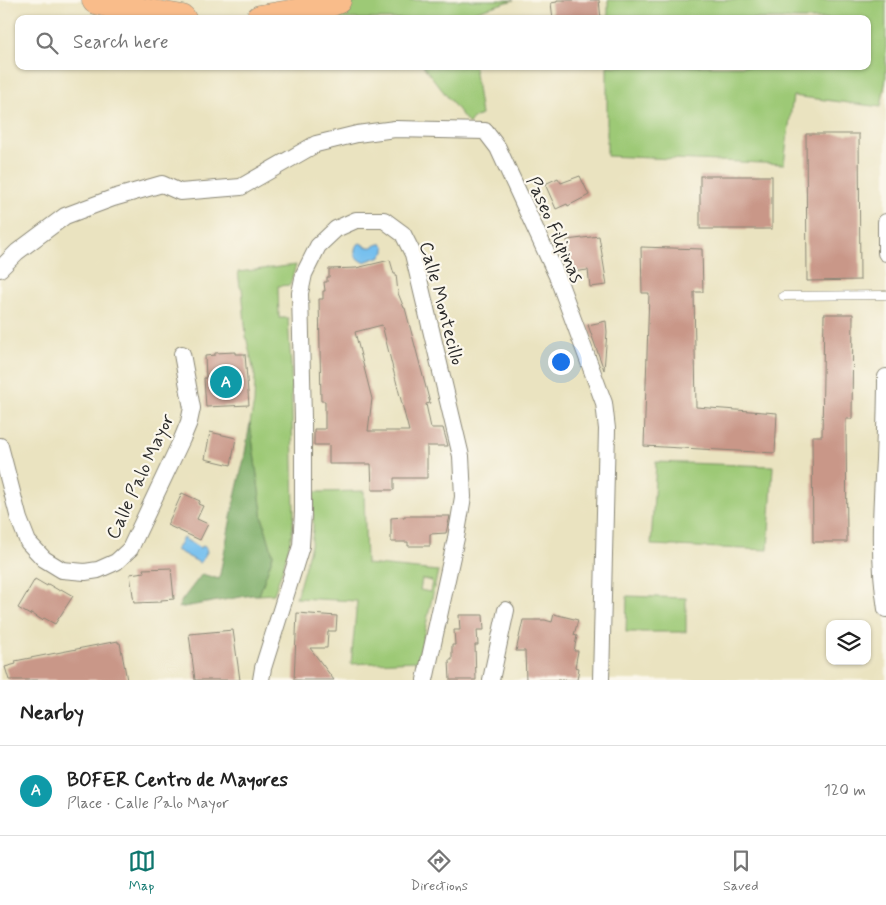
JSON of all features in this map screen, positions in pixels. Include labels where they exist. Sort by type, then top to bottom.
[{"type":"highway","points":[[96,0],[159,15]]},
{"type":"highway","points":[[284,15],[308,11],[337,0]]},
{"type":"street","name":"Paseo Filipinas","points":[[0,269],[17,252],[65,216],[113,198],[162,184],[180,192],[241,186],[316,144],[357,134],[395,129],[485,131],[498,148],[553,266],[604,403],[607,429],[601,680]]},
{"type":"street","name":"Calle Montecillo","points":[[261,680],[263,668],[301,546],[303,418],[300,293],[304,274],[318,246],[336,229],[356,220],[384,220],[403,234],[413,254],[461,456],[463,497],[425,680]]},
{"type":"street","points":[[886,222],[886,253]]},
{"type":"street","name":"Calle Palo Mayor","points":[[0,446],[18,519],[28,542],[44,559],[62,570],[85,572],[98,570],[116,562],[130,549],[190,422],[192,408],[182,354]]},
{"type":"street","points":[[886,377],[880,523],[882,587],[886,609]]},
{"type":"street","points":[[491,680],[506,610]]},
{"type":"lane","points":[[783,296],[886,295]]},
{"type":"green space","points":[[361,0],[514,0],[467,15],[322,15]]},
{"type":"green space","points":[[608,0],[886,0],[886,79],[881,107],[793,96],[784,164],[607,156],[607,70],[871,70],[871,15],[608,15]]},
{"type":"green space","points":[[426,70],[475,70],[481,115],[472,119],[469,124]]},
{"type":"green space","points":[[296,265],[290,285],[278,286],[279,318],[288,318],[291,366],[293,524],[287,554],[274,594],[259,595],[273,555],[263,520],[250,423],[254,403],[255,377],[246,336],[242,288],[240,287],[238,272]]},
{"type":"green space","points":[[250,423],[263,520],[273,555],[259,595],[178,608],[202,574],[219,579]]},
{"type":"green space","points":[[656,462],[773,466],[768,550],[651,545]]},
{"type":"green space","points":[[364,491],[366,564],[438,571],[418,661],[351,664],[357,601],[296,598],[311,545],[314,492]],"holes":[[[422,579],[432,581],[430,592],[420,590]]]},
{"type":"green space","points":[[627,596],[686,598],[686,632],[626,632]]},
{"type":"water","points":[[360,243],[366,247],[382,244],[385,247],[385,252],[381,256],[364,262],[361,261],[355,254],[356,246]]},
{"type":"water","points":[[183,538],[200,548],[203,546],[206,548],[207,552],[200,563],[176,550]]},
{"type":"building","points":[[557,0],[599,0],[601,15],[552,15],[551,3],[557,2]]},
{"type":"building","points":[[806,134],[859,134],[860,280],[807,281]]},
{"type":"building","points":[[580,176],[589,195],[568,206],[567,204],[556,209],[545,184],[558,178],[561,183]]},
{"type":"building","points":[[700,176],[772,176],[772,229],[700,229]]},
{"type":"building","points":[[599,236],[607,285],[590,287],[588,270],[572,272],[567,240]]},
{"type":"building","points":[[641,247],[702,249],[703,292],[694,292],[696,407],[777,413],[775,453],[644,446],[649,293],[642,293]]},
{"type":"building","points":[[390,260],[394,274],[396,274],[398,293],[405,308],[430,403],[426,404],[431,428],[443,428],[448,446],[427,446],[427,478],[394,478],[394,490],[372,490],[371,464],[329,464],[329,445],[314,445],[314,429],[325,429],[325,401],[321,401],[319,299],[323,299],[323,291],[325,291],[324,282],[327,282],[327,277],[329,277],[329,269],[356,268]],"holes":[[[382,325],[409,431],[368,431],[372,399],[355,332]]]},
{"type":"building","points":[[824,314],[853,314],[852,419],[846,419],[847,542],[813,542],[812,436],[822,436]]},
{"type":"building","points":[[606,321],[607,332],[604,370],[588,325]]},
{"type":"building","points":[[235,352],[235,354],[245,354],[249,405],[206,407],[205,356],[215,355],[215,353]]},
{"type":"building","points":[[210,432],[236,438],[231,465],[205,459]]},
{"type":"building","points":[[182,493],[200,501],[198,504],[203,506],[197,519],[208,524],[200,540],[167,525]]},
{"type":"building","points":[[404,516],[450,516],[446,533],[430,534],[430,546],[408,546],[408,542],[391,542],[391,518]]},
{"type":"building","points":[[171,568],[174,599],[161,600],[161,602],[134,603],[130,574],[144,572],[143,569]]},
{"type":"building","points":[[35,579],[73,596],[55,624],[44,618],[42,620],[31,613],[30,615],[18,608]]},
{"type":"building","points":[[297,613],[337,616],[336,631],[328,631],[327,648],[310,648],[334,680],[294,680]]},
{"type":"building","points":[[554,614],[578,620],[574,635],[577,636],[574,651],[578,651],[575,667],[579,668],[577,680],[526,680],[525,651],[516,651],[523,620],[545,620],[552,622]]},
{"type":"building","points":[[459,615],[483,615],[484,630],[477,630],[478,645],[475,645],[476,680],[450,680],[449,660],[452,660],[452,645],[455,645],[454,630],[460,630]]},
{"type":"building","points":[[233,630],[240,680],[195,680],[189,634]]},
{"type":"building","points":[[118,641],[127,680],[9,680],[5,667],[16,664],[15,661]]},
{"type":"place","name":"BOFER Centro de Mayores","points":[[226,382]]}]
